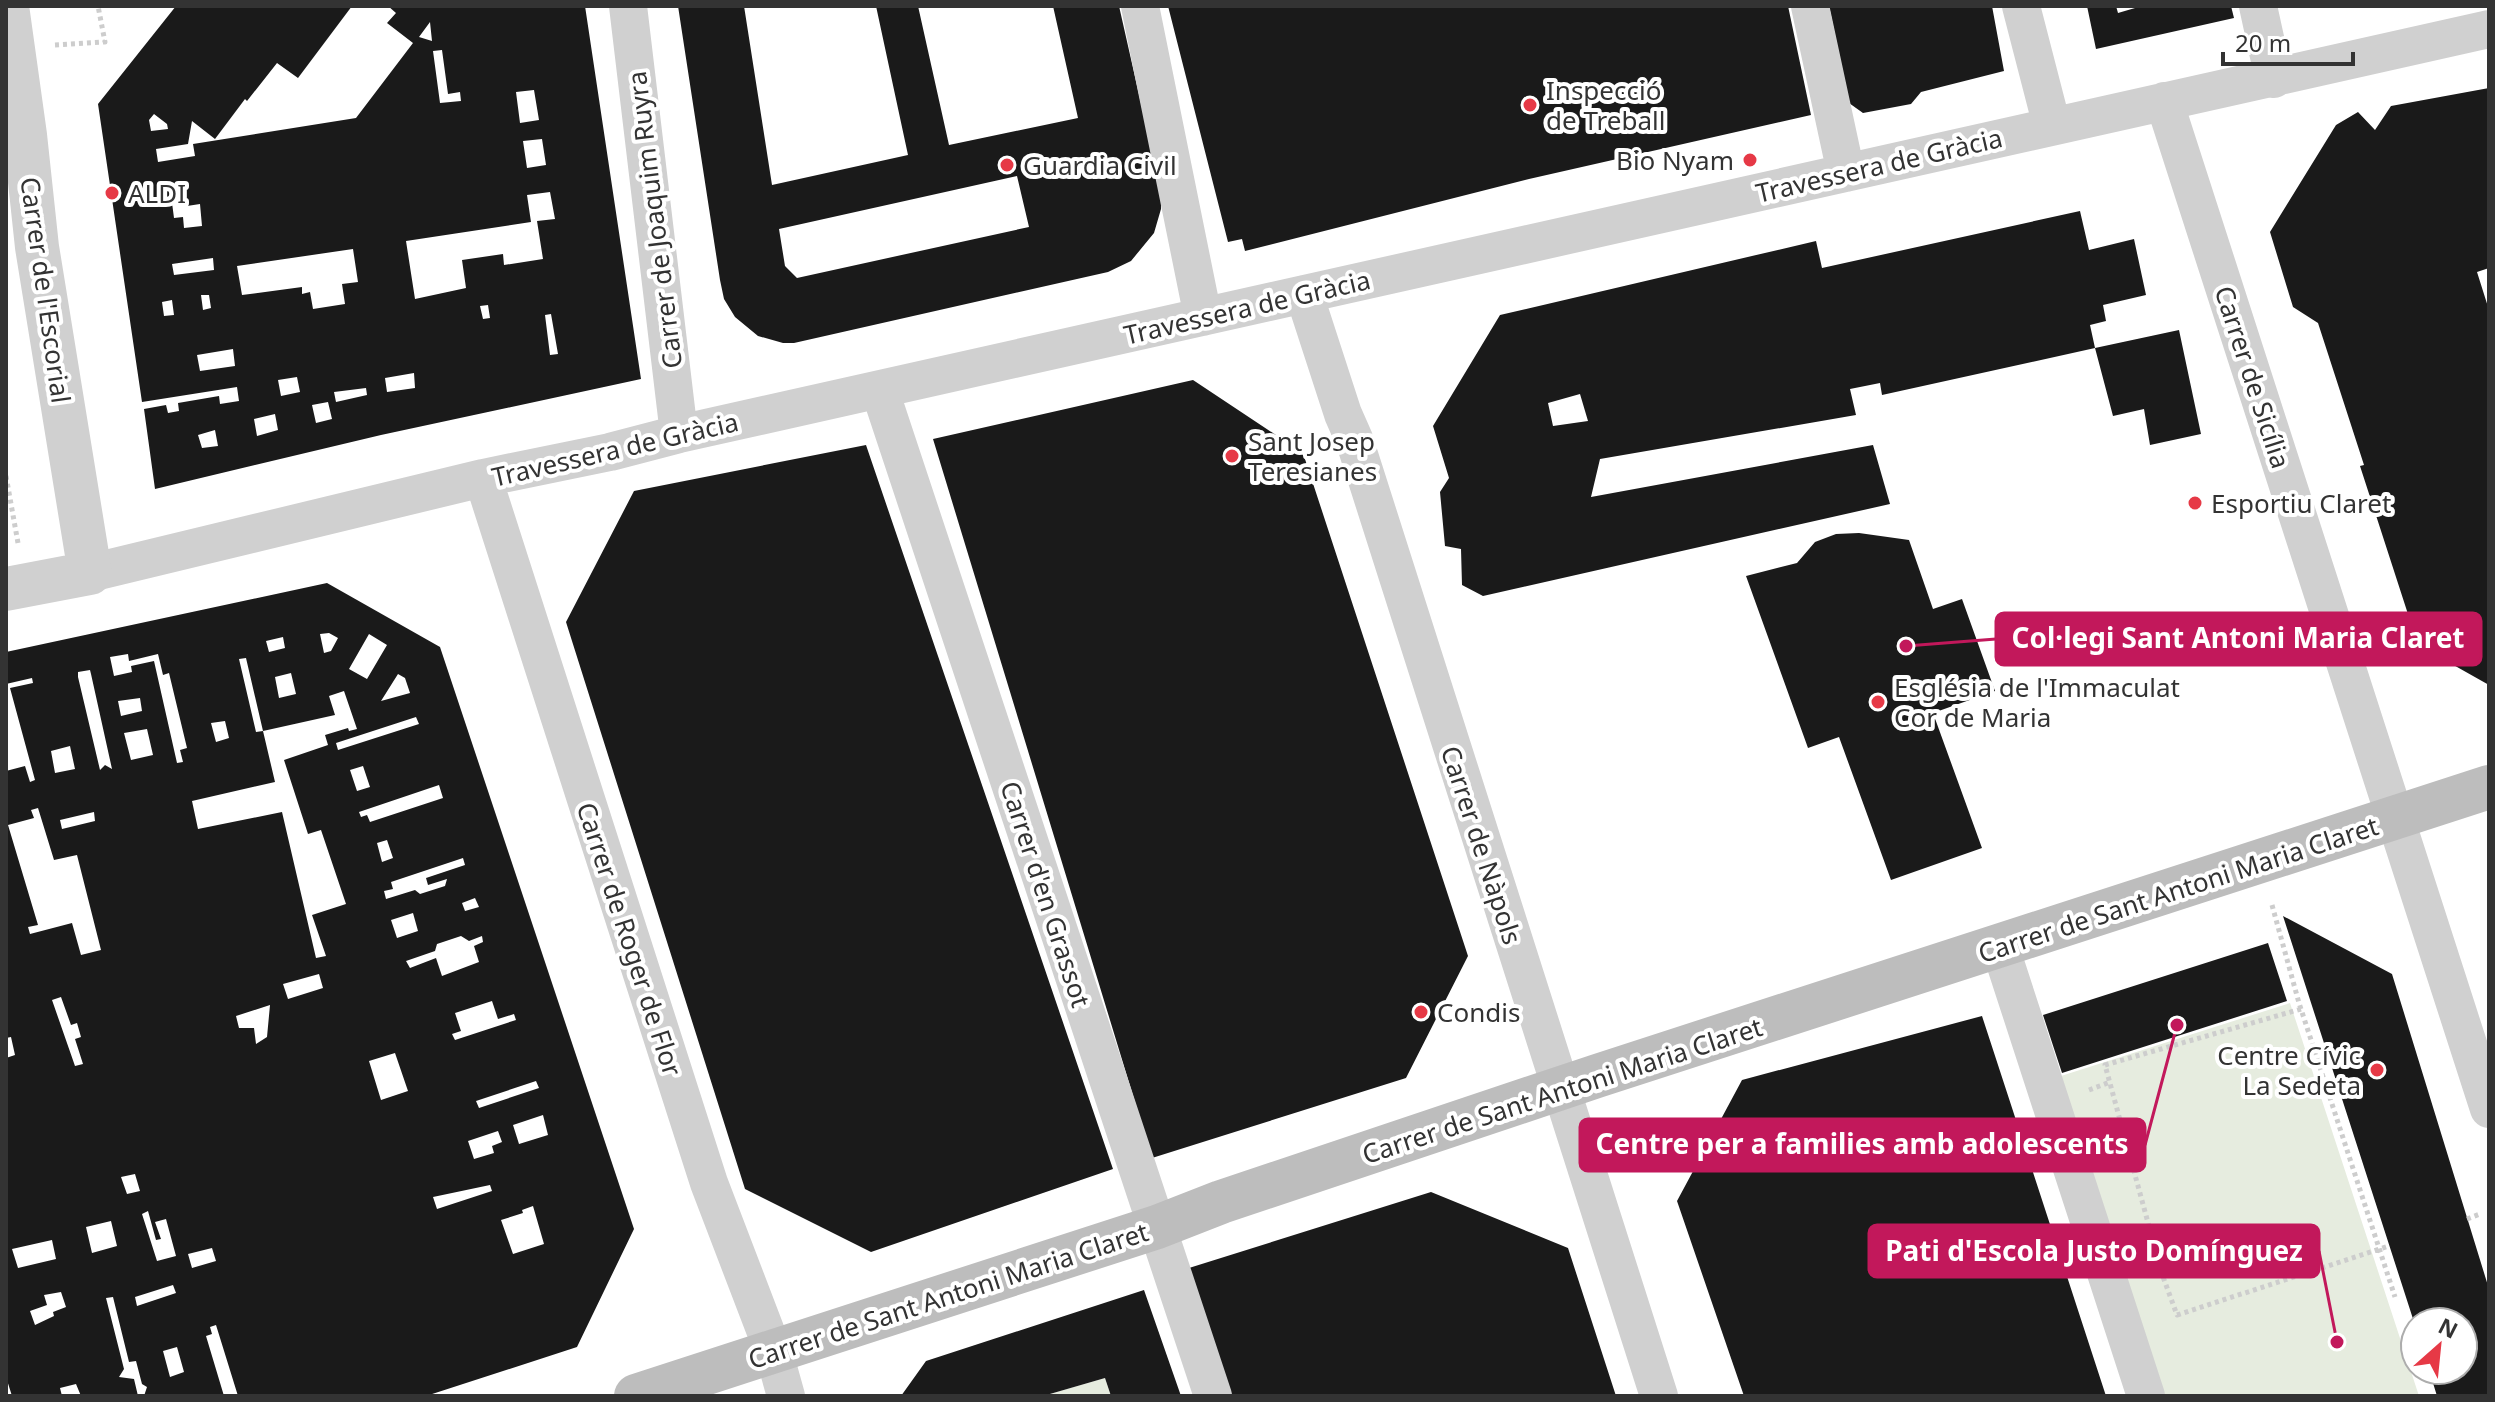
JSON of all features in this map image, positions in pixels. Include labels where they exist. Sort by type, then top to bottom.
[{"type":"main road","name":"Carrer de Sant Antoni Maria Claret","points":[[636,1396],[2489,787]]},
{"type":"street","name":"Carrer de l'Escorial","points":[[7,6],[19,196],[54,355],[90,573]]},
{"type":"street","name":"Carrer de Joaquim Ruyra","points":[[628,6],[679,434]]},
{"type":"street","points":[[1140,6],[1203,317]]},
{"type":"street","points":[[1810,6],[1846,173]]},
{"type":"street","points":[[2021,6],[2052,126]]},
{"type":"street","points":[[2258,6],[2274,79]]},
{"type":"street","name":"Travessera de Gràcia","points":[[13,571],[90,573],[483,478],[2489,29]]},
{"type":"street","name":"Carrer de Sicília","points":[[2164,101],[2489,1109]]},
{"type":"street","name":"Carrer de Nàpols","points":[[1304,294],[1354,439],[1659,1396]]},
{"type":"street","name":"Carrer d'en Grassot","points":[[880,391],[1213,1396]]},
{"type":"street","name":"Carrer de Roger de Flor","points":[[483,478],[709,1183],[774,1353],[786,1396]]},
{"type":"street","points":[[2000,947],[2146,1396]]},
{"type":"path","points":[[52,45],[105,42],[98,6]]},
{"type":"path","points":[[6,476],[13,571]]},
{"type":"path","points":[[2272,905],[2301,1009],[2395,1297]]},
{"type":"path","points":[[2301,1009],[2105,1065],[2177,1315],[2389,1246]]},
{"type":"path","points":[[2089,1090],[2110,1082]]},
{"type":"path","points":[[2114,1144],[2126,1140]]},
{"type":"path","points":[[2467,1219],[2480,1214]]},
{"type":"path","points":[[2139,1227],[2149,1225]]},
{"type":"shaded area","points":[[2290,1003],[2399,1335],[2399,1386],[2416,1386],[2419,1396],[2165,1396],[2061,1076]]},
{"type":"shaded area","points":[[1105,1378],[1111,1396],[1043,1396]]},
{"type":"building","points":[[176,6],[352,6],[298,78],[277,63],[215,139],[192,121],[188,144],[156,149],[158,162],[195,156],[193,144],[356,118],[413,43],[387,23],[396,13],[388,6],[585,6],[641,379],[381,435],[155,489],[144,409],[166,405],[168,413],[179,411],[178,403],[219,396],[220,404],[239,401],[237,387],[142,402],[98,104]],"holes":[[[430,22],[432,41],[419,37]],[[442,50],[448,94],[460,92],[461,101],[440,103],[433,51]],[[534,90],[539,120],[520,123],[516,92]],[[154,114],[167,124],[168,129],[151,131],[149,120]],[[542,139],[546,165],[527,168],[523,141]],[[550,192],[555,219],[537,221],[543,259],[504,265],[503,254],[462,260],[466,288],[415,299],[406,241],[531,222],[527,195]],[[179,193],[179,198],[186,198],[187,206],[200,204],[202,226],[184,228],[183,217],[174,218],[171,195]],[[353,249],[358,282],[342,284],[345,304],[313,309],[310,292],[302,294],[302,287],[242,295],[237,266]],[[213,258],[214,270],[174,275],[172,264]],[[201,295],[209,295],[211,308],[203,310]],[[172,300],[174,315],[164,316],[162,302]],[[488,305],[490,318],[483,319],[480,306]],[[551,314],[558,354],[550,355],[545,315]],[[233,349],[235,366],[200,371],[197,355]],[[414,373],[415,388],[387,392],[385,378]],[[297,377],[300,392],[281,396],[278,380]],[[366,388],[367,395],[336,402],[334,392]],[[328,402],[332,419],[316,423],[312,405]],[[275,414],[278,430],[257,436],[254,419]],[[215,430],[218,446],[202,448],[198,435]]]},
{"type":"building","name":"Guardia Civil","points":[[678,6],[744,6],[772,185],[908,155],[876,6],[918,6],[949,145],[1078,118],[1053,6],[1119,6],[1161,192],[1161,209],[1154,233],[1131,261],[1108,272],[794,343],[758,336],[735,317],[724,299]],"holes":[[[1017,176],[1029,227],[797,278],[785,266],[779,229]]]},
{"type":"building","points":[[1168,6],[1788,6],[1811,115],[1529,179],[1245,251],[1242,239],[1228,242]]},
{"type":"building","points":[[1829,6],[1992,6],[2004,71],[1921,92],[1911,104],[1863,113],[1849,103]]},
{"type":"building","points":[[2087,6],[2116,6],[2118,13],[2134,6],[2231,6],[2234,18],[2096,49]]},
{"type":"building","points":[[2489,88],[2489,268],[2477,272],[2489,310],[2489,685],[2418,645],[2318,323],[2293,307],[2270,232],[2336,125],[2358,112],[2375,130],[2391,106]]},
{"type":"building","points":[[2080,211],[2089,250],[2134,239],[2146,295],[2103,305],[2106,321],[2090,325],[2095,348],[1882,395],[1880,383],[1850,389],[1856,415],[1600,459],[1591,497],[1873,445],[1890,504],[1483,596],[1462,585],[1461,549],[1445,546],[1440,492],[1449,478],[1433,426],[1500,315],[1816,241],[1822,268]],"holes":[[[1580,394],[1588,421],[1553,426],[1548,403]]]},
{"type":"building","points":[[2179,330],[2201,434],[2150,445],[2144,409],[2113,416],[2095,348]]},
{"type":"building","points":[[1193,380],[1303,453],[1468,956],[1406,1078],[1152,1158],[933,439]]},
{"type":"building","points":[[866,445],[1113,1169],[871,1252],[745,1189],[566,622],[634,491]]},
{"type":"building","name":"Església de l'Immaculat Cor de Maria","points":[[1859,533],[1909,540],[1933,609],[1962,599],[1995,691],[1933,713],[1982,848],[1891,880],[1839,737],[1808,748],[1746,576],[1797,563],[1815,542],[1836,534]]},
{"type":"building","points":[[327,583],[440,647],[634,1229],[577,1347],[426,1396],[238,1396],[216,1325],[210,1327],[212,1334],[206,1336],[224,1396],[144,1396],[147,1387],[142,1384],[136,1361],[129,1362],[113,1297],[106,1298],[124,1369],[119,1377],[134,1379],[138,1396],[81,1396],[76,1384],[60,1388],[62,1396],[12,1396],[6,1377],[6,1058],[15,1055],[11,1037],[6,1038],[6,771],[25,766],[30,782],[35,780],[10,688],[33,683],[32,678],[6,684],[6,652]],"holes":[[[329,633],[338,638],[331,651],[324,653],[320,634]],[[369,634],[387,645],[367,679],[349,669]],[[283,637],[285,648],[269,652],[266,641]],[[128,654],[129,661],[158,654],[163,675],[169,673],[187,748],[180,750],[183,762],[177,763],[154,661],[131,666],[132,672],[114,676],[110,657]],[[246,658],[263,731],[256,732],[239,659]],[[90,670],[112,769],[105,765],[100,770],[78,672]],[[291,673],[296,694],[279,698],[275,677]],[[398,674],[405,678],[410,693],[381,701]],[[344,691],[357,729],[349,731],[348,728],[325,735],[328,745],[284,760],[308,834],[321,830],[346,904],[312,915],[326,956],[316,958],[282,812],[198,829],[192,801],[275,782],[263,731],[335,715],[329,696]],[[140,698],[142,711],[121,716],[118,701]],[[416,717],[419,724],[338,750],[336,743]],[[225,721],[229,738],[216,742],[211,723]],[[147,729],[153,755],[131,760],[124,733]],[[70,746],[75,769],[55,773],[51,751]],[[363,766],[370,787],[357,791],[350,770]],[[439,785],[443,798],[370,822],[367,815],[361,817],[359,812]],[[38,808],[54,860],[77,855],[101,950],[81,955],[72,923],[30,934],[28,927],[38,925],[8,825],[34,818],[31,810]],[[94,812],[95,821],[62,829],[60,820]],[[387,840],[393,858],[382,862],[377,843]],[[463,858],[465,865],[426,878],[428,885],[447,879],[445,886],[420,894],[415,890],[386,899],[384,891],[393,889],[391,882]],[[475,898],[479,907],[465,911],[462,903]],[[413,913],[418,931],[397,938],[391,920]],[[461,936],[469,941],[482,936],[483,942],[474,946],[479,962],[442,976],[436,958],[410,968],[406,961],[435,951],[437,944]],[[319,974],[323,988],[288,999],[283,984]],[[61,997],[71,1025],[77,1023],[81,1037],[75,1039],[83,1064],[75,1066],[52,1000]],[[492,1001],[498,1019],[514,1014],[516,1020],[455,1040],[452,1034],[461,1031],[455,1013]],[[270,1005],[267,1037],[256,1044],[254,1028],[239,1028],[236,1016]],[[395,1053],[408,1091],[381,1100],[369,1061]],[[536,1081],[539,1088],[479,1108],[476,1101]],[[543,1115],[548,1135],[519,1144],[513,1125]],[[498,1131],[502,1142],[492,1146],[494,1153],[474,1159],[468,1141]],[[135,1174],[140,1191],[127,1194],[121,1177]],[[490,1185],[492,1191],[437,1209],[433,1197]],[[533,1206],[544,1244],[513,1254],[501,1220],[523,1213],[522,1210]],[[148,1211],[156,1240],[161,1239],[155,1222],[166,1219],[176,1256],[157,1261],[142,1214]],[[111,1221],[117,1246],[92,1253],[86,1227]],[[52,1240],[56,1259],[18,1268],[12,1249]],[[212,1248],[216,1261],[192,1268],[188,1254]],[[173,1285],[176,1293],[137,1306],[135,1297]],[[61,1292],[66,1307],[53,1312],[54,1316],[35,1325],[30,1311],[47,1305],[44,1295]],[[177,1347],[184,1372],[170,1377],[163,1351]]]},
{"type":"building","name":"Centre Cívic La Sedeta","points":[[2283,916],[2392,974],[2489,1289],[2489,1396],[2437,1396],[2434,1386],[2479,1386],[2479,1306],[2409,1306]]},
{"type":"building","points":[[2268,943],[2287,1001],[2062,1073],[2043,1015]]},
{"type":"building","points":[[1982,1016],[2106,1396],[1744,1396],[1677,1201],[1742,1080]]},
{"type":"building","points":[[1431,1192],[1568,1248],[1616,1396],[1232,1396],[1189,1268]]},
{"type":"building","points":[[1144,1290],[1181,1396],[1111,1396],[1105,1378],[1043,1396],[901,1396],[926,1361]]},
{"type":"place","name":"Inspecció de Treball","points":[[1530,105]]},
{"type":"place","name":"Bio Nyam","points":[[1750,160]]},
{"type":"place","name":"Guardia Civil","points":[[1007,165]]},
{"type":"place","name":"ALDI","points":[[112,193]]},
{"type":"place","name":"Sant Josep Teresianes","points":[[1232,456]]},
{"type":"place","name":"Esportiu Claret","points":[[2195,503]]},
{"type":"place","name":"Col·legi Sant Antoni Maria Claret","points":[[1906,646]]},
{"type":"place","name":"Església de l'Immaculat Cor de Maria","points":[[1878,702]]},
{"type":"place","name":"Condis","points":[[1421,1012]]},
{"type":"place","name":"Centre per a families amb adolescents","points":[[2177,1025]]},
{"type":"place","name":"Centre Cívic La Sedeta","points":[[2377,1070]]},
{"type":"place","name":"Pati d'Escola Justo Domínguez","points":[[2337,1342]]}]
